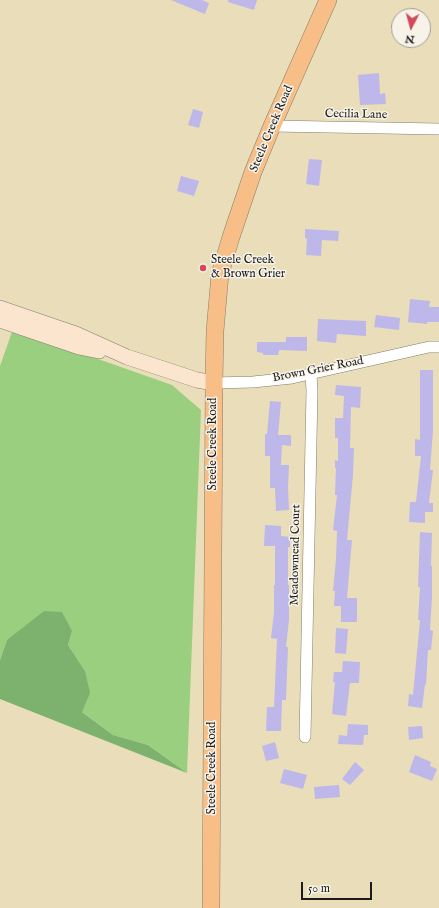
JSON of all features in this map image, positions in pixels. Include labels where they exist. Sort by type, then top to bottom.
[{"type":"main road","name":"Steele Creek Road","points":[[211,908],[214,647],[214,383],[215,331],[221,269],[240,211],[272,126],[328,0]]},
{"type":"main road","name":"Brown Grier Road","points":[[1,320],[76,334],[127,357],[197,380],[214,383]]},
{"type":"street","name":"Cecilia Lane","points":[[272,126],[439,129]]},
{"type":"street","name":"Brown Grier Road","points":[[214,383],[277,380],[312,374],[429,347],[439,347]]},
{"type":"street","name":"Meadowmead Court","points":[[305,737],[312,374]]},
{"type":"green space","points":[[13,329],[172,385],[201,410],[187,773],[148,745],[113,735],[81,711],[85,671],[68,645],[72,631],[7,640],[0,660],[0,366]]},
{"type":"green space","points":[[44,611],[62,612],[72,631],[68,645],[85,671],[90,693],[82,712],[113,735],[148,745],[187,773],[0,699],[0,660],[7,640]]},
{"type":"building","points":[[171,0],[202,0],[209,3],[205,14]]},
{"type":"building","points":[[228,0],[257,0],[254,10],[228,2]]},
{"type":"building","points":[[379,73],[380,94],[385,93],[386,104],[360,105],[358,75]]},
{"type":"building","points":[[193,109],[203,112],[199,128],[188,125]]},
{"type":"building","points":[[309,159],[322,160],[319,186],[306,184]]},
{"type":"building","points":[[181,176],[199,181],[194,196],[177,191]]},
{"type":"building","points":[[305,229],[339,231],[338,241],[322,240],[321,256],[306,255],[307,239],[305,238]]},
{"type":"building","points":[[410,299],[430,301],[429,307],[439,307],[439,322],[427,322],[427,324],[408,322]]},
{"type":"building","points":[[376,315],[400,318],[399,330],[374,327]]},
{"type":"building","points":[[318,319],[366,321],[366,336],[337,334],[336,343],[317,341]]},
{"type":"building","points":[[286,337],[307,337],[307,351],[279,350],[278,355],[263,355],[263,353],[257,352],[257,342],[286,342]]},
{"type":"building","points":[[420,370],[433,370],[433,430],[430,470],[433,470],[429,503],[433,503],[433,512],[425,512],[425,523],[409,522],[410,502],[416,502],[421,456],[415,456],[415,439],[420,440]]},
{"type":"building","points":[[336,385],[361,387],[360,408],[351,407],[350,448],[354,448],[347,540],[352,540],[347,598],[357,598],[357,622],[341,622],[341,606],[334,606],[335,591],[333,591],[337,531],[333,530],[337,495],[335,495],[335,460],[338,461],[338,438],[335,438],[335,418],[343,418],[344,396],[335,395]]},
{"type":"building","points":[[270,401],[281,402],[278,435],[291,435],[291,446],[282,445],[281,465],[289,465],[289,510],[276,511],[275,488],[270,488],[270,456],[265,456],[265,434],[267,434]]},
{"type":"building","points":[[265,525],[281,526],[281,536],[290,537],[290,547],[288,547],[289,620],[286,647],[288,647],[286,700],[282,700],[281,731],[266,731],[267,707],[274,707],[277,639],[271,638],[274,612],[275,546],[264,546]]},
{"type":"building","points":[[420,532],[432,533],[432,597],[430,630],[433,631],[431,650],[428,650],[426,685],[425,684],[422,708],[408,706],[409,694],[413,695],[420,620],[418,620],[420,587],[418,587]]},
{"type":"building","points":[[336,628],[348,629],[346,654],[335,653]]},
{"type":"building","points":[[343,661],[360,662],[359,683],[350,683],[346,716],[332,714],[335,682],[333,682],[334,672],[342,672]]},
{"type":"building","points":[[348,724],[368,725],[368,735],[364,735],[363,745],[338,744],[339,735],[347,736]]},
{"type":"building","points":[[422,726],[423,738],[409,740],[408,727]]},
{"type":"building","points":[[275,742],[279,758],[266,761],[262,746]]},
{"type":"building","points":[[415,755],[431,762],[430,766],[437,769],[432,781],[409,772]]},
{"type":"building","points":[[355,762],[364,770],[350,785],[342,779]]},
{"type":"building","points":[[284,769],[307,775],[303,789],[280,783]]},
{"type":"building","points":[[339,785],[340,797],[315,799],[314,787]]},
{"type":"place","name":"Steele Creek & Brown Grier","points":[[203,268]]}]
